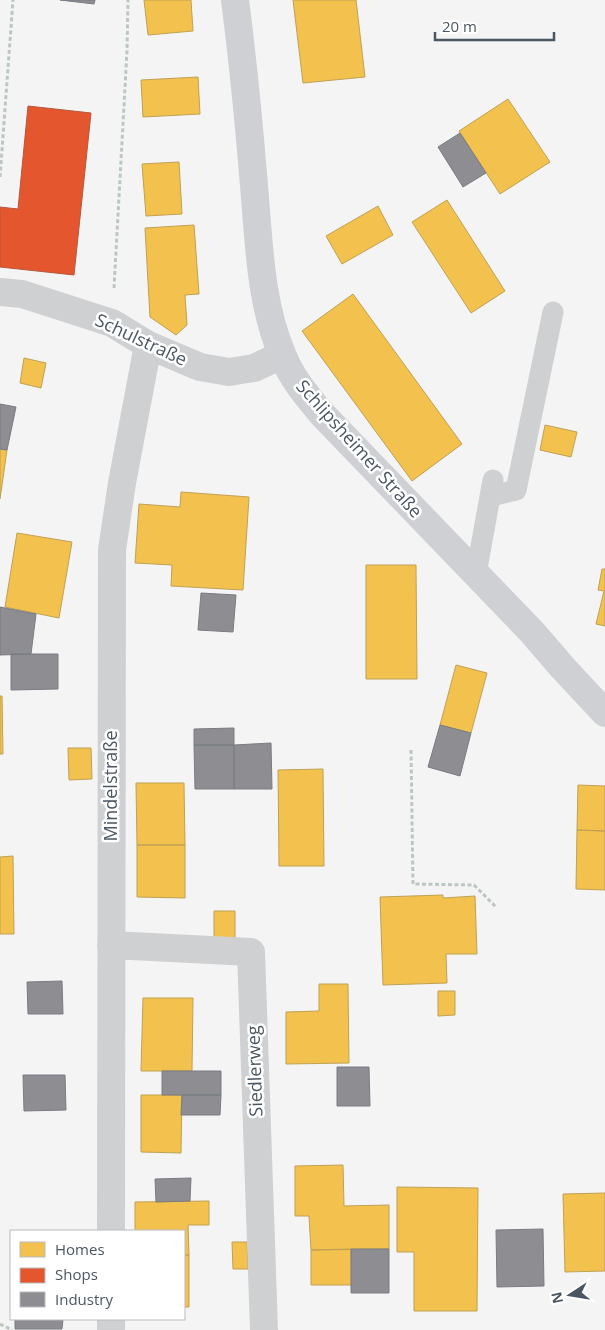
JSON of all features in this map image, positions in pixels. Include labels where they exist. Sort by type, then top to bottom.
[{"type":"street","name":"Schlipsheimer Straße","points":[[235,0],[245,75],[261,275],[273,329],[282,355],[298,386],[322,414],[532,632],[605,713]]},
{"type":"street","name":"Schulstraße","points":[[0,292],[22,294],[112,324],[148,345],[200,367],[229,372],[254,368],[282,355]]},
{"type":"street","name":"Mindelstraße","points":[[111,1230],[112,550],[122,483],[148,345]]},
{"type":"street","name":"Siedlerweg","points":[[111,945],[251,952],[264,1330]]},
{"type":"lane","points":[[476,574],[492,488],[516,490],[552,312]]},
{"type":"path","points":[[0,177],[13,0]]},
{"type":"path","points":[[112,324],[127,52],[128,0]]},
{"type":"path","points":[[411,750],[413,884],[474,885],[497,908]]},
{"type":"path","points":[[0,1324],[12,1330]]},
{"type":"building: Homes","points":[[144,0],[191,0],[193,31],[148,35]]},
{"type":"building: Homes","points":[[293,0],[356,0],[365,77],[303,83]]},
{"type":"building: Homes","points":[[198,77],[200,114],[143,117],[141,80]]},
{"type":"building: Homes","points":[[508,99],[550,162],[500,194],[459,131]]},
{"type":"building: Homes","points":[[179,162],[182,214],[146,216],[142,164]]},
{"type":"building: Homes","points":[[447,200],[505,291],[471,313],[412,222]]},
{"type":"building: Homes","points":[[378,206],[393,235],[342,264],[326,236]]},
{"type":"building: Homes","points":[[194,225],[199,294],[185,295],[187,325],[176,335],[150,317],[145,228]]},
{"type":"building: Homes","points":[[353,294],[462,444],[412,481],[302,331]]},
{"type":"building: Homes","points":[[24,358],[46,363],[41,388],[20,383]]},
{"type":"building: Homes","points":[[545,425],[577,432],[571,457],[540,450]]},
{"type":"building: Homes","points":[[0,449],[7,450],[0,499]]},
{"type":"building: Homes","points":[[181,492],[249,497],[243,590],[171,586],[172,565],[135,563],[139,504],[180,507]]},
{"type":"building: Homes","points":[[17,533],[72,542],[59,618],[5,607]]},
{"type":"building: Homes","points":[[366,565],[416,565],[417,679],[366,679]]},
{"type":"building: Homes","points":[[602,569],[605,569],[605,626],[596,624],[604,591],[598,590]]},
{"type":"building: Homes","points":[[456,665],[487,673],[471,733],[440,725]]},
{"type":"building: Homes","points":[[0,696],[2,696],[3,754],[0,754]]},
{"type":"building: Homes","points":[[68,748],[91,748],[92,779],[69,780]]},
{"type":"building: Homes","points":[[323,769],[324,866],[279,866],[278,770]]},
{"type":"building: Homes","points":[[136,783],[184,783],[185,845],[137,845]]},
{"type":"building: Homes","points":[[578,785],[605,786],[605,831],[577,830]]},
{"type":"building: Homes","points":[[577,830],[605,831],[605,890],[576,889]]},
{"type":"building: Homes","points":[[137,845],[185,845],[185,898],[137,897]]},
{"type":"building: Homes","points":[[13,856],[14,934],[0,934],[0,857]]},
{"type":"building: Homes","points":[[443,895],[443,898],[475,896],[477,954],[446,954],[447,983],[383,985],[380,897]]},
{"type":"building: Homes","points":[[214,911],[235,911],[235,938],[214,938]]},
{"type":"building: Homes","points":[[319,984],[348,984],[349,1063],[286,1064],[286,1012],[319,1011]]},
{"type":"building: Homes","points":[[438,991],[455,991],[455,1015],[438,1016]]},
{"type":"building: Homes","points":[[143,998],[193,998],[192,1071],[141,1071]]},
{"type":"building: Homes","points":[[141,1095],[182,1095],[181,1153],[141,1152]]},
{"type":"building: Homes","points":[[343,1165],[344,1206],[389,1205],[389,1249],[311,1250],[309,1216],[295,1216],[295,1166]]},
{"type":"building: Homes","points":[[397,1187],[478,1188],[477,1311],[414,1311],[414,1252],[397,1252]]},
{"type":"building: Homes","points":[[605,1193],[605,1271],[565,1272],[563,1194]]},
{"type":"building: Homes","points":[[209,1201],[209,1225],[188,1225],[189,1255],[185,1255],[185,1230],[135,1230],[135,1202]]},
{"type":"building: Homes","points":[[232,1242],[247,1242],[248,1269],[233,1269]]},
{"type":"building: Homes","points":[[351,1249],[352,1285],[311,1285],[311,1250]]},
{"type":"building: Homes","points":[[185,1255],[189,1255],[189,1307],[185,1307]]},
{"type":"building: Shops","points":[[28,106],[91,113],[74,275],[0,267],[0,207],[18,209]]},
{"type":"building: Industry","points":[[60,0],[95,0],[94,4]]},
{"type":"building: Industry","points":[[460,133],[486,173],[463,187],[438,147]]},
{"type":"building: Industry","points":[[0,404],[16,407],[7,450],[0,449]]},
{"type":"building: Industry","points":[[201,593],[236,595],[233,632],[198,630]]},
{"type":"building: Industry","points":[[0,607],[36,614],[31,654],[0,655]]},
{"type":"building: Industry","points":[[11,654],[58,654],[58,689],[11,690]]},
{"type":"building: Industry","points":[[440,725],[471,733],[460,776],[428,767]]},
{"type":"building: Industry","points":[[234,728],[234,745],[194,745],[194,729]]},
{"type":"building: Industry","points":[[271,743],[272,789],[234,789],[234,745]]},
{"type":"building: Industry","points":[[194,745],[234,745],[234,789],[195,789]]},
{"type":"building: Industry","points":[[62,981],[63,1014],[28,1014],[27,982]]},
{"type":"building: Industry","points":[[337,1067],[369,1067],[370,1106],[337,1106]]},
{"type":"building: Industry","points":[[162,1071],[221,1071],[221,1095],[162,1095]]},
{"type":"building: Industry","points":[[23,1075],[65,1075],[66,1110],[24,1111]]},
{"type":"building: Industry","points":[[182,1095],[221,1095],[220,1115],[181,1115]]},
{"type":"building: Industry","points":[[191,1178],[190,1201],[156,1202],[155,1179]]},
{"type":"building: Industry","points":[[543,1229],[544,1286],[497,1287],[496,1230]]},
{"type":"building: Industry","points":[[351,1249],[389,1249],[389,1293],[351,1293]]},
{"type":"building: Industry","points":[[15,1320],[63,1320],[62,1329],[15,1329]]}]
